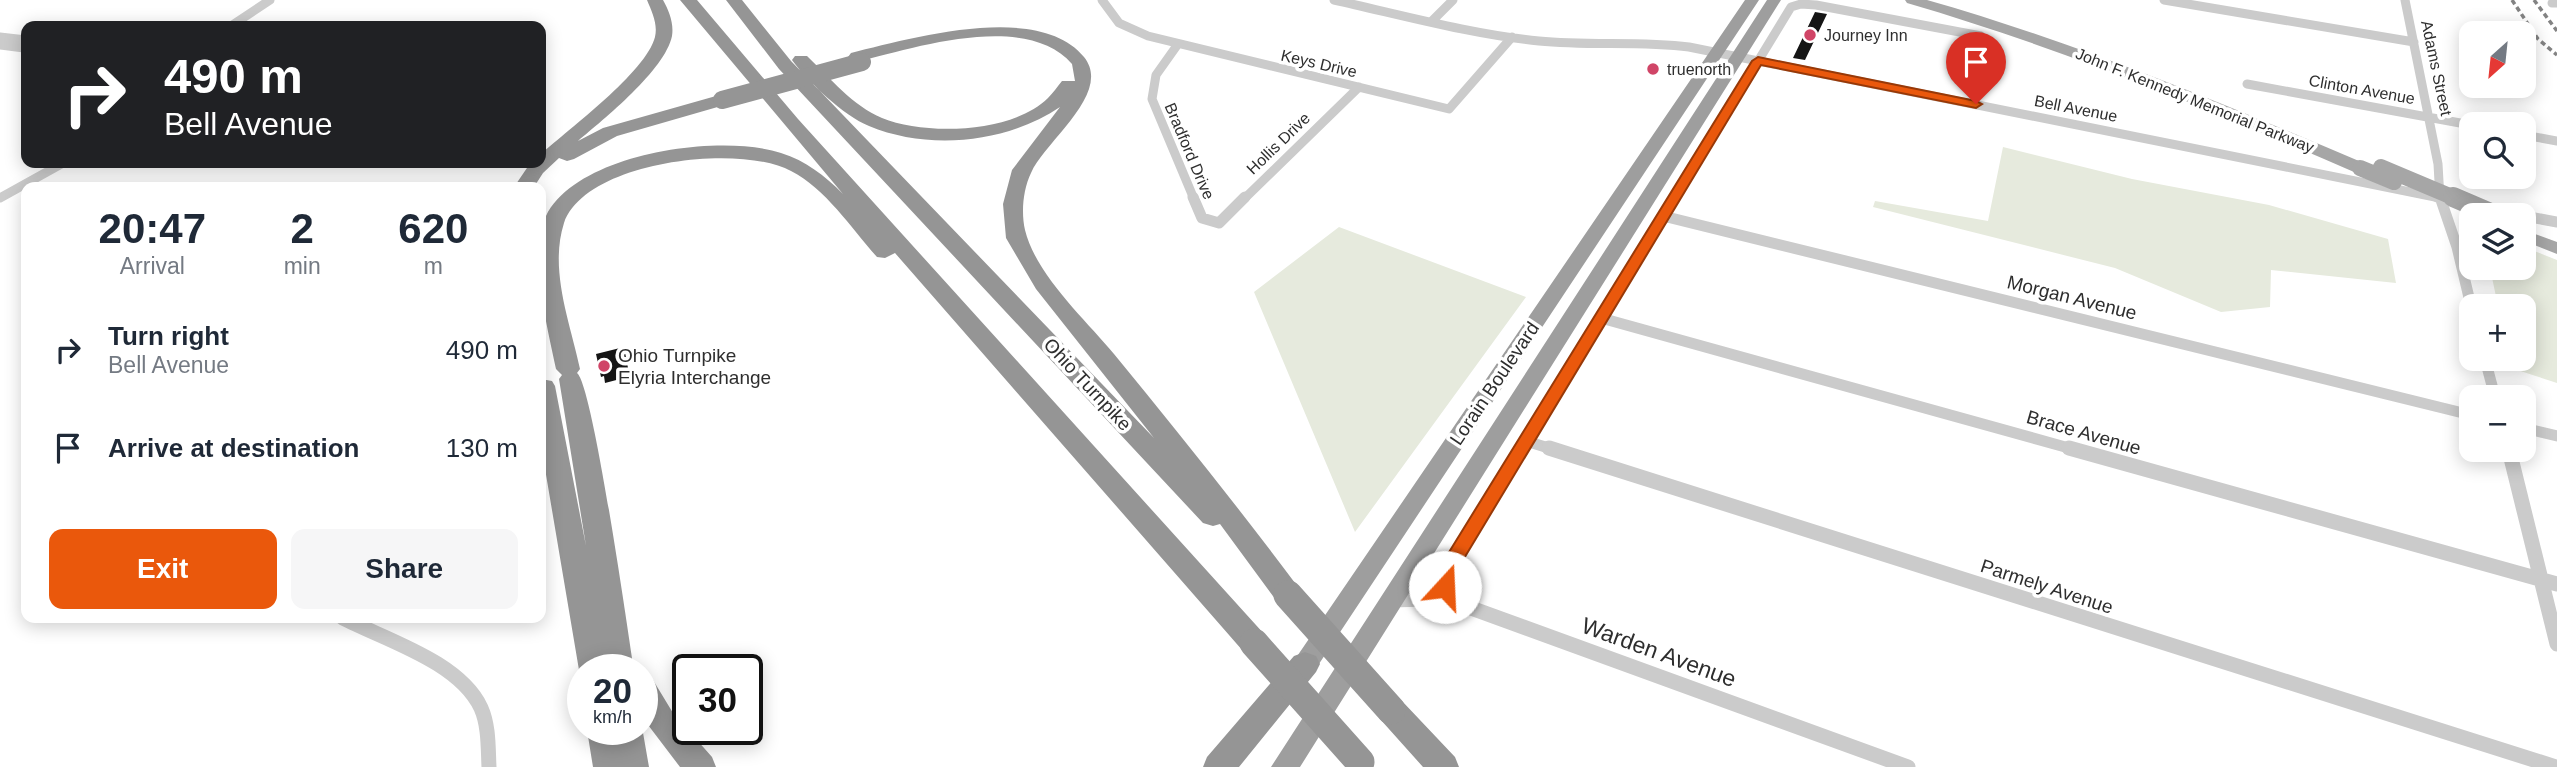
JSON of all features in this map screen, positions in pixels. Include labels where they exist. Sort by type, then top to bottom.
[{"type":"highway","points":[[546,161],[639,73],[656,53],[661,44],[664,24],[655,0]]},
{"type":"highway","points":[[688,0],[791,122],[1362,765]]},
{"type":"highway","name":"Lorain Boulevard","points":[[1239,767],[1305,664],[1737,57],[1752,0]]},
{"type":"highway","name":"Lorain Boulevard","points":[[1285,767],[1774,0]]},
{"type":"highway","points":[[735,1],[863,116],[899,130],[962,133],[1023,121],[1053,105],[1066,90],[1070,78],[1066,65],[1050,52],[995,39],[949,41],[859,60]]},
{"type":"highway","name":"Ohio Turnpike","points":[[735,1],[785,65],[1288,595],[1443,767]]},
{"type":"highway","points":[[555,153],[600,129],[622,121],[941,37],[995,32],[1036,37],[1055,43],[1078,60],[1084,68],[1084,83],[1021,170],[1012,210],[1017,239],[1045,282],[1213,492],[1288,595]]},
{"type":"highway","points":[[543,182],[558,163],[592,140],[720,97]]},
{"type":"highway","points":[[617,654],[581,425],[546,267],[552,225],[559,212],[580,190],[606,176],[665,157],[703,152],[750,152],[786,162],[808,174],[982,352],[1066,433]]},
{"type":"highway","points":[[546,400],[591,654]]},
{"type":"highway","points":[[608,591],[630,654]]},
{"type":"highway","points":[[1219,767],[1305,664]]},
{"type":"highway","points":[[658,715],[700,767]]},
{"type":"highway","points":[[605,745],[609,767]]},
{"type":"highway","points":[[630,745],[633,767]]},
{"type":"main road","name":"John F. Kennedy Memorial Parkway","points":[[1912,0],[2028,35],[2111,65],[2459,209]]},
{"type":"main road","name":"John F. Kennedy Memorial Parkway","points":[[1940,0],[2091,50],[2466,203]]},
{"type":"main road","points":[[2536,231],[2557,239]]},
{"type":"main road","points":[[2536,240],[2557,248]]},
{"type":"street","points":[[238,21],[270,0]]},
{"type":"street","name":"Keys Drive","points":[[1102,0],[1113,16],[1129,29],[1178,44],[1449,109],[1512,37]]},
{"type":"street","name":"Bell Avenue","points":[[1334,0],[1512,37],[1569,43],[1658,43],[1737,57],[2464,203]]},
{"type":"street","points":[[1432,21],[1453,0]]},
{"type":"street","points":[[2164,0],[2414,42]]},
{"type":"street","name":"Adams Street","points":[[2405,0],[2438,164],[2441,198],[2468,294]]},
{"type":"street","name":"Lorain Boulevard","points":[[1460,604],[1445,587],[1445,574],[1663,216],[1737,57],[1791,7],[1801,4],[1981,36]]},
{"type":"street","points":[[0,37],[21,39]]},
{"type":"street","name":"Bradford Drive","points":[[1178,44],[1156,75],[1152,99],[1202,218],[1219,223]]},
{"type":"street","points":[[0,45],[21,47]]},
{"type":"street","name":"Clinton Avenue","points":[[2247,84],[2459,123]]},
{"type":"street","name":"Hollis Drive","points":[[1219,223],[1359,87]]},
{"type":"street","points":[[2536,137],[2557,141]]},
{"type":"street","points":[[29,182],[54,168]]},
{"type":"street","points":[[0,198],[21,186]]},
{"type":"street","name":"Morgan Avenue","points":[[1663,216],[2459,412]]},
{"type":"street","name":"Bell Avenue","points":[[2536,218],[2557,222]]},
{"type":"street","name":"Brace Avenue","points":[[1601,318],[2557,584]]},
{"type":"street","points":[[2536,431],[2557,436]]},
{"type":"street","name":"Parmely Avenue","points":[[1526,441],[2556,767]]},
{"type":"street","points":[[2512,462],[2557,644]]},
{"type":"street","name":"Warden Avenue","points":[[1391,600],[1428,599],[1460,604],[1908,767]]},
{"type":"street","points":[[353,623],[453,674],[469,690],[481,707],[488,742],[489,767]]},
{"type":"shaded area","points":[[2003,147],[2132,179],[2269,205],[2388,239],[2396,283],[2271,270],[2270,307],[2221,312],[2115,268],[1873,207],[1875,201],[1988,221]]},
{"type":"shaded area","points":[[1339,227],[1526,297],[1355,532],[1254,292]]},
{"type":"shaded area","points":[[2536,252],[2557,260],[2557,383],[2520,371],[2536,371],[2536,294],[2495,294],[2493,280],[2536,280]]},
{"type":"building","name":"Journey Inn","points":[[1815,12],[1827,14],[1805,60],[1793,58]]},
{"type":"building","points":[[624,347],[628,368],[622,370],[624,378],[605,383],[596,354]]},
{"type":"railway","points":[[2512,0],[2538,39],[2557,55]]},
{"type":"railway","points":[[2534,0],[2557,31]]},
{"type":"place","name":"Journey Inn","points":[[1810,35]]},
{"type":"place","name":"truenorth","points":[[1653,69]]},
{"type":"place","name":"Ohio Turnpike Elyria Interchange","points":[[604,366]]},
{"type":"route","points":[[1445,587],[1445,574],[1758,61],[1976,104]]}]
